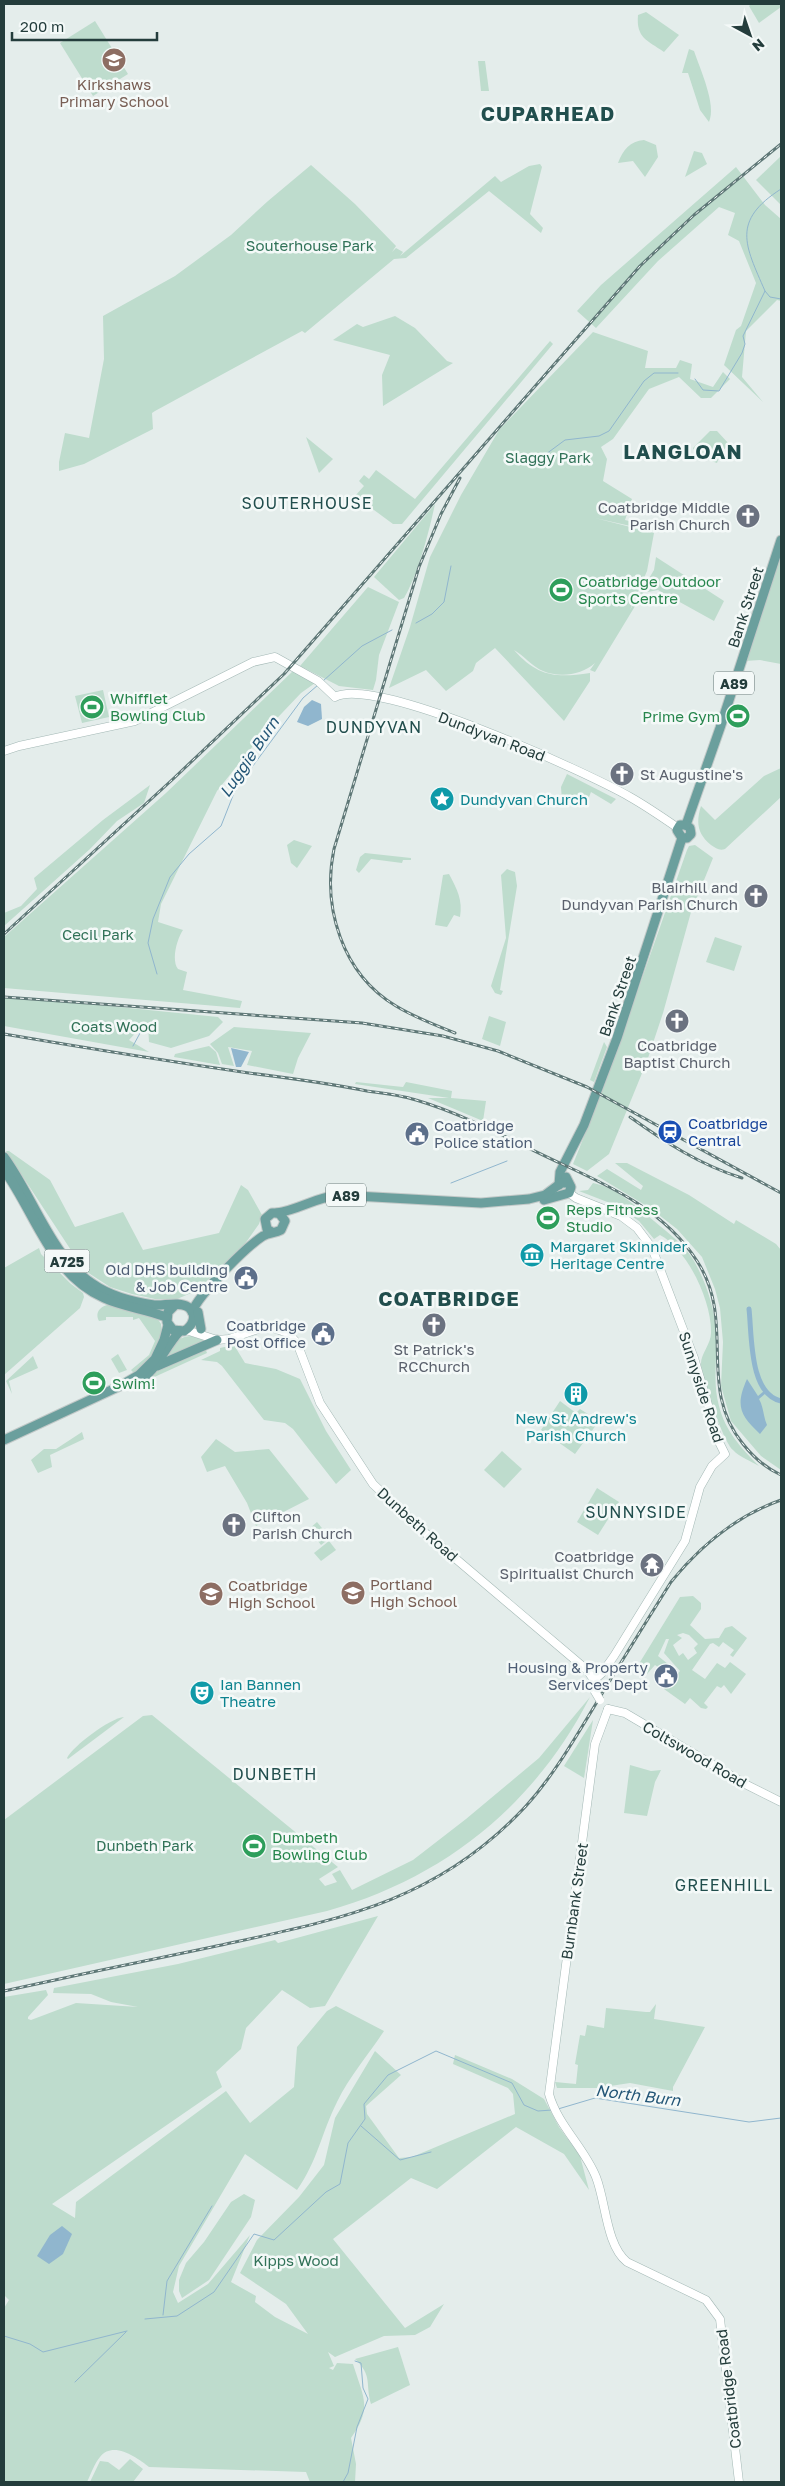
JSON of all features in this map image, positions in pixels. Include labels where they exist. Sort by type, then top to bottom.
[{"type":"main road","name":"Bank Street","points":[[563,1188],[568,1159],[587,1118],[618,1038],[682,838],[678,835],[720,728],[781,540]]},
{"type":"main road","name":"Dundyvan Road","points":[[4,751],[19,746],[135,721],[253,662],[272,657],[318,681],[335,697],[342,694],[360,693],[391,699],[528,748],[630,797],[682,826]]},
{"type":"main road","name":"A725","points":[[4,1157],[66,1260],[86,1279],[104,1291],[128,1300],[155,1305],[178,1304]]},
{"type":"main road","name":"A725","points":[[4,1170],[56,1258],[72,1278],[105,1299],[167,1321]]},
{"type":"main road","name":"A89","points":[[251,1246],[269,1214],[306,1205],[324,1197],[338,1195],[460,1203],[548,1199],[563,1188]]},
{"type":"main road","name":"Sunnyside Road","points":[[563,1188],[576,1198],[621,1216],[637,1228],[652,1248],[694,1358],[719,1442],[725,1454],[714,1463],[700,1487],[693,1506],[688,1535],[676,1556],[614,1656],[602,1673],[594,1680]]},
{"type":"main road","name":"A89","points":[[68,1411],[87,1406],[146,1377],[157,1366],[170,1342],[191,1326],[195,1304],[208,1289],[251,1246],[272,1232],[281,1230],[285,1223],[306,1205]]},
{"type":"main road","points":[[277,1213],[282,1215],[285,1223]]},
{"type":"main road","points":[[265,1221],[267,1229],[272,1232]]},
{"type":"main road","name":"A89","points":[[4,1440],[68,1411],[139,1375],[154,1359],[164,1340],[168,1310],[195,1298],[208,1289]]},
{"type":"main road","points":[[201,1329],[198,1314],[208,1289]]},
{"type":"main road","points":[[178,1304],[186,1306],[201,1329],[215,1339]]},
{"type":"main road","points":[[167,1321],[183,1331],[215,1339]]},
{"type":"main road","name":"Dunbeth Road","points":[[215,1339],[229,1339],[267,1326],[288,1333],[297,1343],[320,1403],[373,1484],[423,1530],[588,1670],[594,1680]]},
{"type":"main road","points":[[157,1366],[215,1339]]},
{"type":"main road","points":[[594,1680],[594,1690],[608,1709]]},
{"type":"main road","name":"Coltswood Road","points":[[608,1709],[625,1713],[747,1785],[781,1802]]},
{"type":"main road","name":"Burnbank Street","points":[[608,1709],[595,1744],[549,2094],[554,2110],[596,2176],[612,2238],[621,2257],[627,2262],[706,2300]]},
{"type":"main road","name":"Coatbridge Road","points":[[706,2300],[717,2313],[722,2327],[739,2482]]},
{"type":"green space","points":[[751,4],[781,4],[781,7],[759,23],[749,6]]},
{"type":"green space","points":[[646,12],[679,35],[664,52],[641,34],[638,15]]},
{"type":"green space","points":[[95,21],[128,74],[93,96],[60,43]]},
{"type":"green space","points":[[689,49],[694,51],[707,87],[711,106],[709,122],[700,110],[688,73],[682,73]]},
{"type":"green space","points":[[478,61],[485,61],[489,91],[481,91]]},
{"type":"green space","points":[[644,140],[656,145],[658,157],[645,177],[633,161],[618,163],[622,154],[631,144]]},
{"type":"green space","points":[[694,151],[702,153],[707,164],[685,177]]},
{"type":"green space","points":[[781,156],[781,205],[756,180]]},
{"type":"green space","name":"Souterhouse Park","points":[[540,164],[542,167],[530,214],[543,228],[541,233],[489,191],[406,258],[394,259],[305,333],[302,331],[155,411],[152,413],[153,429],[84,464],[59,471],[65,433],[89,438],[104,359],[103,316],[175,276],[231,235],[311,165],[355,204],[396,246],[392,252],[396,248],[403,252],[400,256],[495,176],[501,182],[529,166]]},
{"type":"green space","points":[[736,167],[765,205],[781,219],[781,301],[777,300],[746,331],[742,377],[763,402],[724,365],[736,330],[741,326],[756,283],[739,241],[728,235],[735,213],[719,207],[658,261],[596,328],[577,311],[601,285]]},
{"type":"green space","points":[[395,316],[415,328],[447,361],[453,363],[383,406],[382,375],[390,355],[333,340],[357,324],[363,327]]},
{"type":"green space","name":"Slaggy Park","points":[[593,332],[648,351],[645,368],[676,368],[680,360],[692,364],[690,379],[713,387],[723,372],[730,379],[711,398],[701,398],[679,377],[649,389],[613,439],[601,447],[607,459],[603,481],[632,499],[625,520],[657,528],[657,532],[595,518],[654,533],[647,571],[630,610],[654,570],[656,557],[724,601],[714,621],[658,590],[643,593],[595,672],[590,670],[595,663],[577,673],[563,675],[590,673],[590,681],[564,721],[495,648],[476,663],[473,671],[446,691],[426,670],[389,688],[410,627],[430,557],[461,495],[499,430]],"holes":[[[514,650],[543,671],[563,675],[548,674],[531,666]]]},
{"type":"green space","points":[[550,341],[553,344],[402,524],[393,524],[355,496],[364,486],[359,481],[364,475],[369,479],[376,470],[415,499]]},
{"type":"green space","points":[[710,431],[717,431],[729,444],[720,454],[717,463],[697,456],[693,448]]},
{"type":"green space","points":[[306,437],[333,459],[319,473]]},
{"type":"green space","points":[[435,504],[414,577],[404,598],[399,600],[374,577]]},
{"type":"green space","points":[[781,554],[781,664],[760,660],[745,661]]},
{"type":"green space","points":[[368,587],[399,602],[379,655],[373,690],[339,686],[300,666]]},
{"type":"green space","name":"Cecil Park","points":[[293,671],[315,683],[301,693],[264,732],[217,791],[161,904],[158,922],[183,930],[177,944],[175,960],[178,969],[187,972],[183,990],[242,1001],[240,1008],[4,988],[4,937],[166,793]]},
{"type":"green space","name":"Whifflet Bowling Club","points":[[103,690],[109,717],[82,723],[75,696]]},
{"type":"green space","points":[[781,768],[781,797],[725,849],[718,849],[706,841],[700,832],[698,822],[701,806],[715,820],[764,776]]},
{"type":"green space","points":[[567,774],[616,799],[611,804],[591,792],[585,807],[568,800],[562,801],[561,787]]},
{"type":"green space","points":[[150,785],[144,803],[117,821],[90,849],[4,926],[4,913],[21,906],[37,889],[34,878],[103,820]]},
{"type":"green space","points":[[294,840],[312,846],[297,868],[291,863],[287,845]]},
{"type":"green space","points":[[695,845],[713,858],[691,912],[663,1013],[647,1061],[609,1154],[587,1171],[573,1164],[605,1084],[687,850],[689,846]]},
{"type":"green space","points":[[365,853],[411,858],[411,860],[403,860],[402,863],[371,859],[359,873],[356,870],[360,857]]},
{"type":"green space","points":[[507,869],[515,872],[517,886],[500,990],[503,991],[501,995],[495,993],[491,986],[506,938],[501,875]]},
{"type":"green space","points":[[449,874],[459,895],[461,911],[460,917],[454,915],[447,927],[435,925],[443,875]]},
{"type":"green space","points":[[715,937],[742,946],[734,971],[706,962]]},
{"type":"green space","name":"Coats Wood","points":[[4,998],[218,1017],[223,1022],[209,1036],[171,1048],[149,1042],[148,1025],[143,1025],[129,1040],[149,1052],[4,1026]]},
{"type":"green space","points":[[489,1016],[506,1022],[500,1046],[482,1039]]},
{"type":"green space","points":[[234,1027],[311,1033],[298,1058],[293,1074],[247,1065],[252,1051],[228,1047],[234,1066],[222,1064],[218,1053],[210,1044]]},
{"type":"green space","points":[[604,1042],[607,1047],[594,1082],[590,1080]]},
{"type":"green space","points":[[209,1046],[216,1052],[220,1065],[174,1057],[175,1054]]},
{"type":"green space","points":[[356,1082],[403,1087],[406,1082],[452,1091],[451,1098],[486,1101],[483,1121],[428,1098],[449,1098],[355,1084]]},
{"type":"green space","points":[[6,1151],[9,1151],[50,1180],[75,1227],[123,1212],[143,1250],[219,1233],[241,1185],[248,1190],[262,1215],[259,1224],[242,1248],[196,1291],[177,1299],[155,1299],[132,1294],[110,1287],[84,1270]]},
{"type":"green space","points":[[615,1163],[627,1163],[689,1195],[734,1224],[736,1220],[776,1244],[781,1250],[781,1470],[761,1456],[731,1421],[721,1386],[723,1342],[720,1308],[715,1289],[702,1257],[677,1229],[650,1208],[597,1176],[607,1169],[641,1190],[643,1186]]},
{"type":"green space","points":[[593,1183],[617,1193],[633,1204],[676,1240],[694,1261],[706,1286],[713,1312],[716,1330],[716,1387],[722,1415],[725,1424],[735,1439],[759,1466],[733,1450],[724,1435],[714,1409],[701,1365],[702,1357],[711,1337],[710,1321],[703,1292],[689,1264],[670,1242],[660,1235],[654,1239],[639,1221],[615,1205],[579,1191],[588,1190]]},
{"type":"green space","points":[[39,1248],[41,1254],[71,1284],[83,1293],[84,1297],[80,1308],[4,1375],[4,1268]]},
{"type":"green space","points":[[110,1304],[157,1318],[161,1324],[158,1345],[150,1358],[134,1373],[131,1370],[149,1355],[155,1341],[139,1318],[133,1320],[133,1317],[106,1317],[106,1320],[99,1321],[98,1312],[104,1306]]},
{"type":"green space","points":[[191,1336],[207,1341],[165,1360],[171,1347],[177,1341]]},
{"type":"green space","points":[[234,1345],[245,1363],[276,1369],[300,1379],[326,1431],[351,1470],[336,1484],[293,1429],[285,1423],[264,1420],[222,1366],[217,1362],[201,1360],[220,1351],[220,1348]]},
{"type":"green space","points":[[205,1348],[207,1353],[150,1379],[148,1378],[159,1368]]},
{"type":"green space","points":[[118,1354],[127,1370],[119,1373],[111,1359]]},
{"type":"green space","points":[[33,1356],[38,1368],[9,1381],[12,1394],[6,1381]]},
{"type":"green space","points":[[560,1401],[576,1413],[580,1409],[599,1421],[575,1454],[541,1430]]},
{"type":"green space","points":[[82,1432],[84,1439],[50,1455],[52,1467],[38,1473],[31,1460],[44,1449],[56,1449]]},
{"type":"green space","points":[[216,1439],[235,1452],[269,1449],[309,1499],[256,1526],[247,1503],[225,1466],[207,1472],[201,1457]]},
{"type":"green space","points":[[502,1451],[522,1469],[504,1488],[484,1470]]},
{"type":"green space","points":[[597,1488],[619,1502],[598,1535],[577,1522]]},
{"type":"green space","points":[[317,1522],[330,1538],[321,1545],[309,1529]]},
{"type":"green space","points":[[329,1541],[336,1550],[321,1561],[314,1553]]},
{"type":"green space","points":[[693,1596],[701,1603],[701,1609],[690,1625],[705,1639],[719,1638],[725,1628],[732,1626],[747,1638],[733,1657],[730,1655],[734,1650],[723,1642],[719,1647],[713,1643],[710,1644],[692,1670],[705,1679],[717,1663],[725,1668],[730,1662],[746,1674],[731,1694],[724,1685],[721,1688],[717,1686],[704,1703],[708,1707],[706,1709],[701,1708],[690,1698],[685,1704],[664,1689],[680,1671],[664,1653],[669,1639],[666,1639],[658,1656],[668,1664],[664,1671],[655,1665],[647,1674],[637,1667],[680,1597]],"holes":[[[683,1633],[689,1635],[698,1644],[694,1648],[697,1653],[688,1660],[683,1653],[679,1656],[673,1645],[682,1638],[677,1635]]]},
{"type":"green space","name":"Dunbeth Park","points":[[590,1697],[567,1736],[542,1772],[513,1804],[447,1858],[410,1879],[370,1897],[327,1911],[4,1984],[4,1820],[143,1716],[152,1715],[338,1867],[319,1879],[325,1886],[337,1882],[332,1874],[340,1870],[352,1890],[413,1860],[466,1819],[539,1758]]},
{"type":"green space","points":[[124,1717],[67,1758],[92,1733],[110,1722]]},
{"type":"green space","points":[[593,1720],[584,1778],[564,1766]]},
{"type":"green space","points":[[630,1765],[651,1771],[661,1770],[655,1782],[647,1816],[624,1813]]},
{"type":"green space","name":"Kipps Wood","points":[[378,1916],[325,2006],[310,2008],[282,1990],[246,2028],[241,2049],[216,2072],[222,2087],[52,2204],[75,2218],[76,2202],[226,2091],[250,2123],[294,2087],[297,2047],[327,2011],[336,2006],[384,2031],[342,2093],[310,2168],[297,2190],[245,2154],[179,2266],[173,2292],[178,2303],[208,2284],[250,2235],[231,2282],[256,2296],[255,2302],[275,2317],[308,2334],[286,2304],[240,2273],[257,2240],[299,2197],[324,2165],[335,2118],[375,2051],[401,2075],[366,2106],[367,2114],[399,2158],[412,2157],[515,2114],[513,2094],[508,2088],[453,2064],[455,2055],[512,2079],[544,2099],[559,2127],[580,2156],[589,2190],[564,2154],[516,2127],[437,2189],[411,2178],[333,2239],[405,2328],[444,2304],[430,2327],[415,2335],[384,2336],[335,2357],[328,2352],[334,2366],[329,2368],[333,2370],[337,2363],[353,2364],[363,2394],[364,2410],[362,2418],[351,2438],[356,2464],[355,2482],[310,2482],[306,2472],[149,2467],[132,2455],[112,2450],[105,2452],[100,2457],[87,2482],[4,2482],[4,2308],[9,2300],[4,2295],[4,1997],[46,1990],[48,1995],[28,2017],[31,2020],[76,2003],[138,2007],[111,2002],[91,1994],[53,1993],[54,1988],[178,1964],[275,1940],[278,1943]]},
{"type":"green space","points":[[656,2004],[654,2019],[705,2027],[673,2087],[673,2091],[630,2083],[597,2088],[557,2088],[555,2082],[576,2084],[578,2065],[575,2064],[580,2035],[585,2036],[587,2025],[604,2028],[606,2008],[650,2012]]},
{"type":"green space","points":[[244,2194],[255,2200],[251,2217],[209,2280],[182,2298],[179,2291],[179,2280],[186,2263],[204,2242],[231,2202]]},
{"type":"green space","points":[[398,2347],[410,2385],[371,2404],[368,2380],[361,2365],[355,2359]]},
{"type":"green space","points":[[130,2459],[143,2469],[133,2482],[90,2482],[100,2461],[108,2462],[119,2470]]},
{"type":"water","points":[[312,700],[321,704],[322,719],[308,726],[297,722],[304,707]]},
{"type":"water","points":[[231,1048],[249,1052],[241,1067],[236,1067]]},
{"type":"water","points":[[747,1379],[758,1396],[764,1391],[766,1393],[759,1399],[767,1425],[760,1434],[748,1421],[742,1410],[741,1396]]},
{"type":"water","points":[[62,2226],[72,2234],[63,2254],[49,2264],[37,2256],[50,2235]]},
{"type":"waterway","name":"Luggie Burn","points":[[695,379],[703,390],[719,391],[742,353],[745,344],[743,336],[765,291],[748,247],[749,223],[755,212],[765,201],[781,189]]},
{"type":"waterway","points":[[765,291],[770,297],[781,299]]},
{"type":"waterway","name":"Luggie Burn","points":[[538,460],[565,440],[599,436],[609,431],[644,381],[654,373],[678,373]]},
{"type":"waterway","name":"Luggie Burn","points":[[416,623],[432,614],[444,602],[451,566]]},
{"type":"waterway","name":"Luggie Burn","points":[[323,681],[362,646],[392,630]]},
{"type":"waterway","name":"Luggie Burn","points":[[157,974],[148,943],[153,919],[170,877],[189,854],[221,826],[234,793],[244,778],[303,698],[318,685]]},
{"type":"waterway","name":"Luggie Burn","points":[[133,1046],[145,1024]]},
{"type":"waterway","name":"Luggie Burn","points":[[451,1183],[507,1161]]},
{"type":"waterway","points":[[749,1309],[752,1348],[758,1376],[763,1387],[771,1396],[781,1401]]},
{"type":"waterway","name":"North Burn","points":[[145,2319],[177,2316],[214,2292],[254,2234],[274,2240],[326,2192],[340,2184],[348,2143],[365,2119],[364,2104],[388,2075],[436,2051],[512,2083],[524,2105],[538,2111],[552,2110]]},
{"type":"waterway","name":"North Burn","points":[[558,2109],[595,2098],[749,2122],[781,2118]]},
{"type":"waterway","points":[[361,2126],[400,2160],[431,2152]]},
{"type":"waterway","points":[[163,2315],[167,2281],[212,2206]]},
{"type":"waterway","name":"North Burn","points":[[4,2336],[30,2344],[43,2352],[127,2331]]},
{"type":"waterway","points":[[75,2382],[126,2332]]},
{"type":"waterway","points":[[343,2482],[348,2473],[357,2427],[368,2399],[363,2388],[361,2363],[355,2361]]},
{"type":"railway","points":[[4,934],[284,674],[640,266],[694,215],[781,144]]},
{"type":"railway","points":[[455,1033],[396,1006],[377,992],[362,976],[349,958],[340,937],[334,916],[331,894],[331,871],[334,849],[419,567],[441,514],[460,478]]},
{"type":"railway","points":[[4,997],[362,1023],[443,1036],[498,1051],[587,1087],[781,1193]]},
{"type":"railway","points":[[4,1034],[410,1098],[472,1121],[619,1192],[670,1228],[697,1261],[709,1284],[714,1307],[717,1331],[718,1377],[722,1400],[729,1422],[751,1454],[765,1466],[781,1475]]},
{"type":"railway","points":[[630,1117],[697,1160],[742,1178]]},
{"type":"railway","points":[[4,1991],[257,1937],[342,1916],[381,1903],[419,1887],[456,1866],[491,1839],[526,1806],[546,1782],[671,1582],[682,1569],[707,1544],[734,1523],[781,1500]]},
{"type":"place","name":"Kirkshaws Primary School","points":[[114,60]]},
{"type":"place","name":"Coatbridge Middle Parish Church","points":[[748,516]]},
{"type":"place","name":"Coatbridge Outdoor Sports Centre","points":[[561,590]]},
{"type":"place","name":"Whifflet Bowling Club","points":[[92,707]]},
{"type":"place","name":"Prime Gym","points":[[738,716]]},
{"type":"place","name":"St Augustine's","points":[[622,774]]},
{"type":"place","name":"Dundyvan Church","points":[[442,799]]},
{"type":"place","name":"Blairhill and Dundyvan Parish Church","points":[[756,896]]},
{"type":"place","name":"Coatbridge Baptist Church","points":[[677,1021]]},
{"type":"place","name":"Coatbridge Central","points":[[670,1132]]},
{"type":"place","name":"Coatbridge Police station","points":[[417,1134]]},
{"type":"place","name":"Reps Fitness Studio","points":[[548,1218]]},
{"type":"place","name":"Margaret Skinnider Heritage Centre","points":[[532,1255]]},
{"type":"place","name":"Old DHS building & Job Centre","points":[[246,1278]]},
{"type":"place","name":"St Patrick's RCChurch","points":[[434,1325]]},
{"type":"place","name":"Coatbridge Post Office","points":[[323,1334]]},
{"type":"place","name":"Swim!","points":[[94,1383]]},
{"type":"place","name":"New St Andrew's Parish Church","points":[[576,1394]]},
{"type":"place","name":"Clifton Parish Church","points":[[234,1525]]},
{"type":"place","name":"Coatbridge Spiritualist Church","points":[[652,1565]]},
{"type":"place","name":"Portland High School","points":[[353,1593]]},
{"type":"place","name":"Coatbridge High School","points":[[211,1594]]},
{"type":"place","name":"Housing & Property Services Dept","points":[[666,1676]]},
{"type":"place","name":"Ian Bannen Theatre","points":[[202,1693]]},
{"type":"place","name":"Dumbeth Bowling Club","points":[[254,1846]]},
{"type":"district","name":"CUPARHEAD","points":[[548,113]]},
{"type":"district","name":"LANGLOAN","points":[[683,451]]},
{"type":"district","name":"SOUTERHOUSE","points":[[307,503]]},
{"type":"district","name":"DUNDYVAN","points":[[374,727]]},
{"type":"district","name":"COATBRIDGE","points":[[449,1298]]},
{"type":"district","name":"SUNNYSIDE","points":[[636,1512]]},
{"type":"district","name":"DUNBETH","points":[[275,1774]]},
{"type":"district","name":"GREENHILL","points":[[724,1885]]}]
